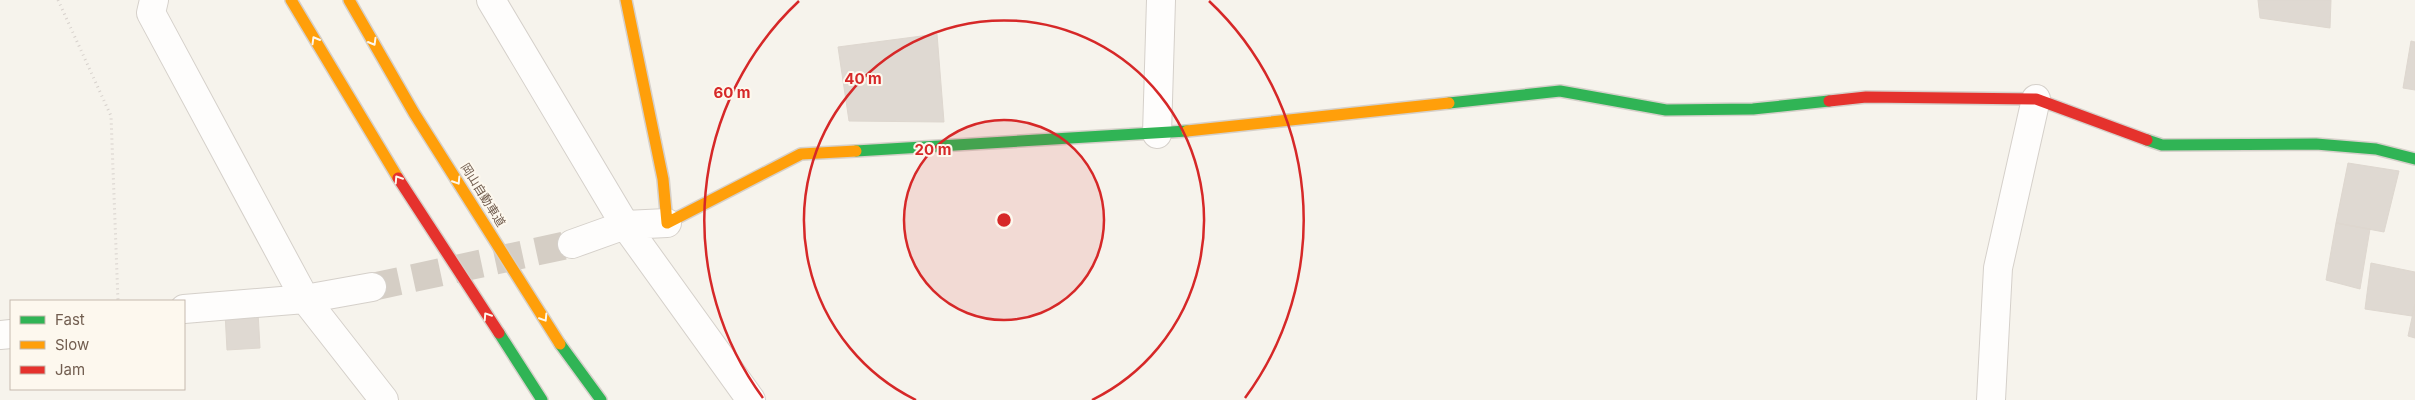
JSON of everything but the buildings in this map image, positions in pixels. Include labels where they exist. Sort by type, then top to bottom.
[{"type":"main road","points":[[291,0],[373,140],[542,400]]},
{"type":"main road","name":"岡山自動車道","points":[[349,0],[414,113],[567,355],[601,400]]},
{"type":"main road","points":[[626,0],[663,179],[667,223],[801,154],[1157,134],[1560,91],[1666,110],[1753,109],[1866,97],[2036,99],[2162,145],[2316,144],[2376,149],[2415,159]]},
{"type":"street","points":[[154,0],[150,13],[306,299],[384,400]]},
{"type":"street","points":[[491,0],[625,225],[751,400]]},
{"type":"street","points":[[1157,134],[1160,0]]},
{"type":"street","points":[[1991,400],[1998,268],[2036,99]]},
{"type":"street","points":[[572,244],[625,225],[667,223]]},
{"type":"street","points":[[185,309],[306,299],[372,287]]},
{"type":"path","points":[[58,0],[111,116],[118,300]]},
{"type":"tunnel","points":[[372,287],[572,244]]},
{"type":"traffic: fast","points":[[1449,103],[1560,91],[1666,110],[1753,109],[1829,101]]},
{"type":"traffic: fast","points":[[856,151],[1187,131]]},
{"type":"traffic: fast","points":[[2147,140],[2162,145],[2316,144],[2376,149],[2415,159]]},
{"type":"traffic: fast","points":[[499,333],[542,400]]},
{"type":"traffic: fast","points":[[560,344],[601,400]]},
{"type":"traffic: slow","points":[[291,0],[398,178]]},
{"type":"traffic: slow","points":[[349,0],[414,113],[560,344]]},
{"type":"traffic: slow","points":[[626,0],[663,179],[667,223],[801,154],[856,151]]},
{"type":"traffic: slow","points":[[1187,131],[1449,103]]},
{"type":"traffic: jam","points":[[1829,101],[1866,97],[2036,99],[2147,140]]},
{"type":"traffic: jam","points":[[398,178],[499,333]]}]
